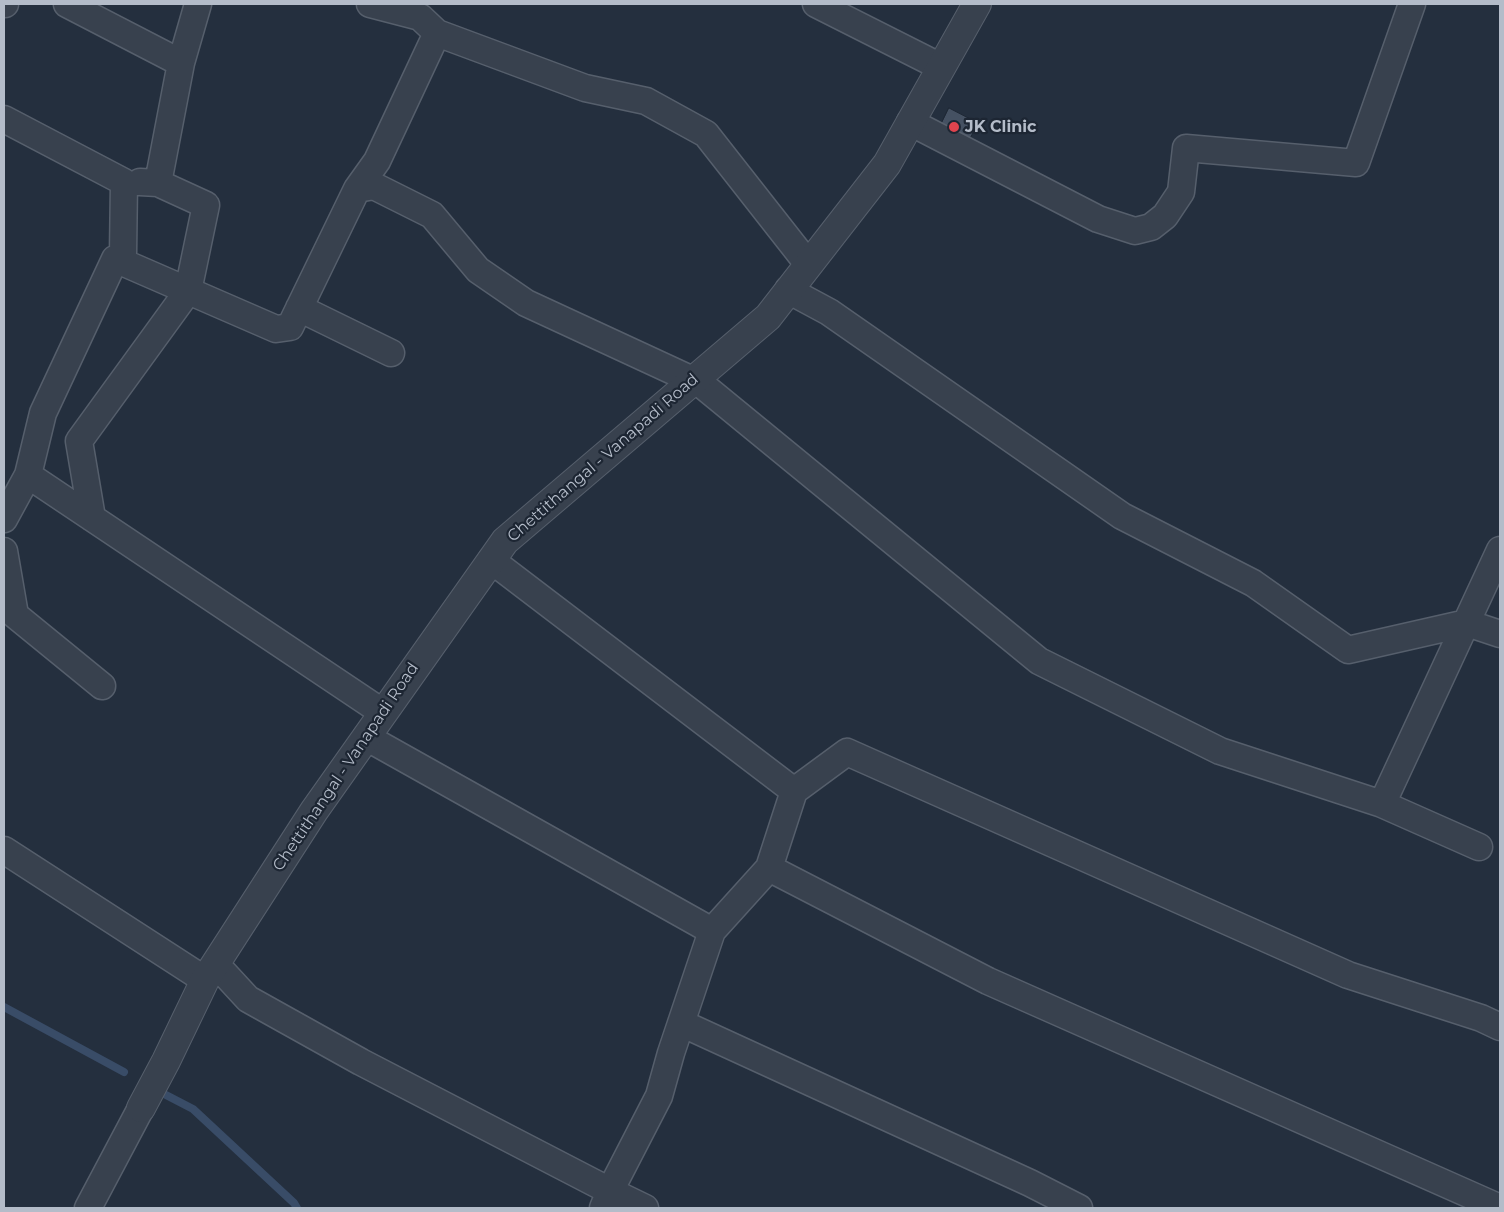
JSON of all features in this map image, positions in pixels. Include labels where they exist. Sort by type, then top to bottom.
[{"type":"street","points":[[67,4],[181,63]]},
{"type":"street","points":[[158,183],[181,63],[198,4]]},
{"type":"street","points":[[370,4],[420,17],[437,33],[585,88],[646,101],[706,134],[808,264]]},
{"type":"street","points":[[816,4],[941,67]]},
{"type":"street","name":"Chettithangal - Vanapadi Road","points":[[141,1108],[209,974],[314,811],[382,712],[504,542],[768,317],[887,164],[977,4]]},
{"type":"street","points":[[910,122],[1098,219],[1135,231],[1151,227],[1165,216],[1181,192],[1186,148],[1356,163],[1412,4]]},
{"type":"street","points":[[115,259],[276,329],[290,327],[357,189],[377,161],[437,33]]},
{"type":"street","points":[[4,120],[124,182],[158,183],[206,205],[188,291],[79,441],[92,518]]},
{"type":"street","points":[[4,519],[28,475],[43,413],[115,259],[123,255],[124,182]]},
{"type":"street","points":[[357,189],[374,186],[432,215],[478,270],[526,303],[694,380],[1039,661],[1220,751],[1382,804],[1479,847]]},
{"type":"street","points":[[788,290],[828,312],[1122,516],[1253,583],[1348,650],[1467,622],[1500,634]]},
{"type":"street","points":[[299,308],[391,353]]},
{"type":"street","points":[[28,475],[382,712]]},
{"type":"street","points":[[4,550],[15,615],[102,686]]},
{"type":"street","points":[[1382,804],[1500,550]]},
{"type":"street","points":[[491,560],[794,791]]},
{"type":"street","points":[[366,737],[712,931]]},
{"type":"street","points":[[606,1199],[659,1096],[712,931],[769,868],[794,791],[847,752],[1348,975],[1481,1018],[1500,1027]]},
{"type":"street","points":[[4,850],[209,974],[224,973],[248,999],[360,1062],[606,1199],[645,1208]]},
{"type":"street","points":[[769,868],[988,981],[1500,1208]]},
{"type":"street","points":[[681,1023],[1030,1182],[1079,1208]]},
{"type":"street","points":[[88,1208],[141,1108]]},
{"type":"building","points":[[949,108],[978,123],[963,152],[935,137]]},
{"type":"waterway","points":[[4,1007],[124,1072]]},
{"type":"waterway","points":[[166,1095],[193,1109],[294,1203],[297,1208]]},
{"type":"place","name":"JK Clinic","points":[[954,127]]}]
